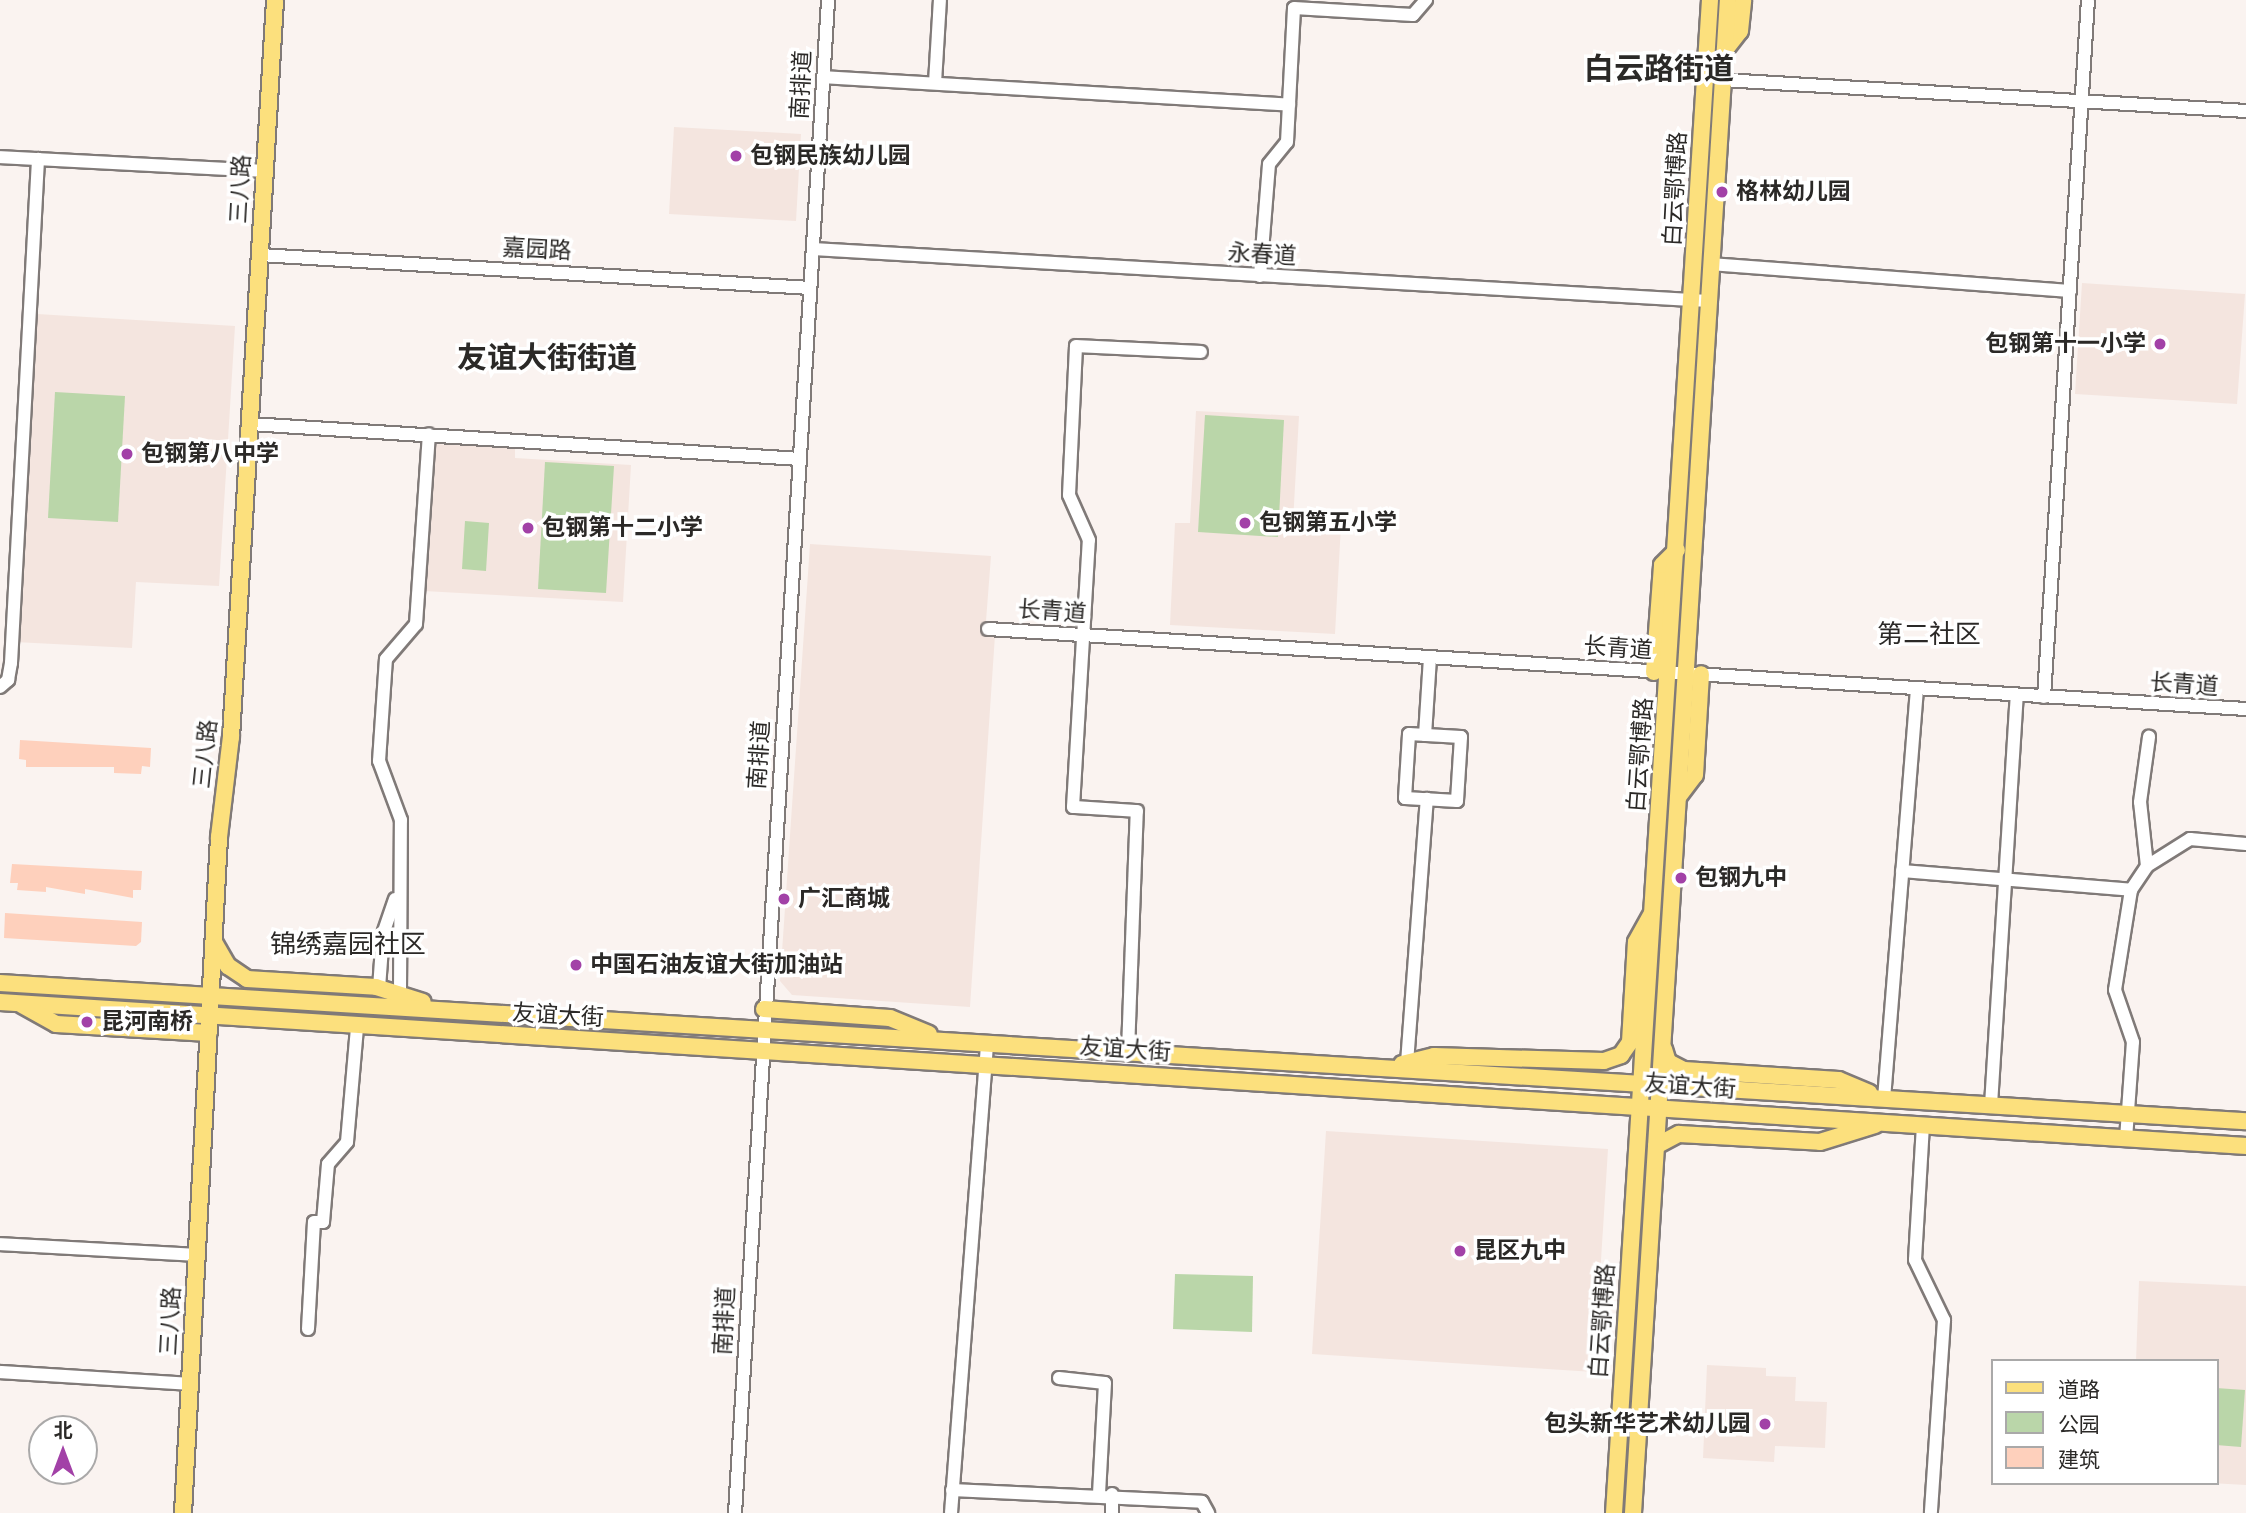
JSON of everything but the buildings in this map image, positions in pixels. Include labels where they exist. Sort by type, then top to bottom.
[{"type":"main road","name":"三八路","points":[[183,1513],[214,941],[250,424],[275,0]]},
{"type":"main road","name":"白云鄂博路","points":[[1633,1513],[1679,796],[1695,775],[1700,301],[1710,0]]},
{"type":"main road","name":"白云鄂博路","points":[[1614,1513],[1653,912],[1662,672],[1662,565],[1677,550],[1700,301],[1710,264],[1728,0]]},
{"type":"main road","points":[[1725,50],[1740,31],[1743,0]]},
{"type":"main road","points":[[1390,1068],[1434,1056],[1617,1058],[1630,1042],[1636,942],[1653,912]]},
{"type":"main road","points":[[214,941],[228,966],[247,979],[379,988],[442,1009]]},
{"type":"main road","name":"友谊大街","points":[[0,983],[763,1027],[2246,1121]]},
{"type":"main road","name":"友谊大街","points":[[0,1002],[357,1027],[985,1064],[2246,1146]]},
{"type":"main road","points":[[20,1003],[56,1024],[209,1033]]},
{"type":"main road","points":[[765,1009],[890,1018],[944,1040]]},
{"type":"main road","points":[[1663,1045],[1668,1062],[1684,1070],[1839,1080],[1884,1099]]},
{"type":"main road","points":[[1656,1146],[1679,1134],[1820,1142],[1882,1123]]},
{"type":"street","name":"南排道","points":[[735,1513],[828,0]]},
{"type":"street","points":[[935,83],[940,0]]},
{"type":"street","points":[[1260,275],[1268,172],[1286,148],[1294,8],[1413,15],[1426,0]]},
{"type":"street","points":[[2044,697],[2088,0]]},
{"type":"street","points":[[823,77],[1289,105]]},
{"type":"street","points":[[1723,80],[2246,111]]},
{"type":"street","points":[[0,156],[265,171]]},
{"type":"street","points":[[0,687],[11,663],[38,159]]},
{"type":"street","name":"永春道","points":[[813,249],[1700,301]]},
{"type":"street","name":"嘉园路","points":[[260,255],[810,288]]},
{"type":"street","points":[[1710,264],[2070,291]]},
{"type":"street","points":[[1128,1051],[1137,811],[1073,807],[1089,540],[1069,495],[1076,346],[1201,352]]},
{"type":"street","points":[[250,424],[800,459]]},
{"type":"street","points":[[400,994],[402,933],[396,895],[401,820],[379,768],[386,659],[416,624],[429,435]]},
{"type":"street","name":"长青道","points":[[988,629],[2246,709]]},
{"type":"street","points":[[1425,735],[1430,658]]},
{"type":"street","points":[[1884,1099],[1917,689]]},
{"type":"street","points":[[1991,1105],[2017,695]]},
{"type":"street","points":[[1409,734],[1461,737],[1457,801],[1427,799],[1405,798],[1409,734]]},
{"type":"street","points":[[2147,866],[2140,802],[2149,737]]},
{"type":"street","points":[[1407,1063],[1427,799]]},
{"type":"street","points":[[2126,1139],[2133,1042],[2115,990],[2131,890],[2147,866],[2190,839],[2246,844]]},
{"type":"street","points":[[1902,871],[2131,890]]},
{"type":"street","points":[[379,988],[383,934],[396,895]]},
{"type":"street","points":[[308,1329],[314,1222],[323,1222],[328,1164],[347,1142],[357,1027]]},
{"type":"street","points":[[951,1513],[987,1042]]},
{"type":"street","points":[[1923,1125],[1915,1261],[1944,1320],[1931,1513]]},
{"type":"street","points":[[0,1244],[197,1255]]},
{"type":"street","points":[[0,1373],[190,1384]]},
{"type":"street","points":[[1059,1378],[1105,1383],[1106,1494],[1112,1513]]},
{"type":"street","points":[[952,1490],[1106,1494],[1202,1502],[1208,1513]]},
{"type":"shaded area","name":"包钢民族幼儿园","points":[[674,127],[801,134],[796,221],[669,214]]},
{"type":"shaded area","name":"包钢第十一小学","points":[[2082,283],[2245,294],[2237,404],[2075,394]]},
{"type":"shaded area","name":"包钢第八中学","points":[[37,314],[235,326],[219,586],[136,582],[132,648],[15,642]]},
{"type":"shaded area","name":"包钢第五小学","points":[[1196,411],[1299,416],[1293,522],[1341,525],[1335,634],[1170,625],[1175,523],[1190,523]]},
{"type":"shaded area","name":"包钢第十二小学","points":[[433,444],[515,448],[515,458],[631,465],[623,602],[424,591]]},
{"type":"shaded area","points":[[810,544],[991,556],[985,634],[995,635],[970,1007],[792,995],[780,981]]},
{"type":"shaded area","name":"昆区九中","points":[[1326,1131],[1608,1149],[1594,1372],[1312,1354]]},
{"type":"shaded area","points":[[2139,1281],[2246,1286],[2246,1485],[2218,1483],[2218,1359],[2136,1359]]},
{"type":"shaded area","name":"包头新华艺术幼儿园","points":[[1707,1365],[1766,1368],[1766,1376],[1796,1377],[1795,1401],[1827,1402],[1825,1448],[1775,1446],[1774,1462],[1703,1458]]},
{"type":"green space","points":[[55,392],[125,396],[118,522],[48,518]]},
{"type":"green space","points":[[1205,415],[1284,420],[1278,537],[1198,532]]},
{"type":"green space","points":[[545,462],[614,466],[606,593],[538,589]]},
{"type":"green space","points":[[465,521],[489,523],[486,571],[462,569]]},
{"type":"green space","points":[[1175,1274],[1253,1276],[1252,1332],[1173,1329]]},
{"type":"green space","points":[[2218,1388],[2245,1390],[2241,1447],[2218,1445]]},
{"type":"place","name":"包钢民族幼儿园","points":[[736,156]]},
{"type":"place","name":"格林幼儿园","points":[[1722,192]]},
{"type":"place","name":"包钢第十一小学","points":[[2160,344]]},
{"type":"place","name":"包钢第八中学","points":[[127,454]]},
{"type":"place","name":"包钢第五小学","points":[[1245,523]]},
{"type":"place","name":"包钢第十二小学","points":[[528,528]]},
{"type":"place","name":"包钢九中","points":[[1681,878]]},
{"type":"place","name":"广汇商城","points":[[784,899]]},
{"type":"place","name":"中国石油友谊大街加油站","points":[[576,965]]},
{"type":"place","name":"昆河南桥","points":[[87,1022]]},
{"type":"place","name":"昆区九中","points":[[1460,1251]]},
{"type":"place","name":"包头新华艺术幼儿园","points":[[1765,1424]]},
{"type":"district","name":"白云路街道","points":[[1659,69]]},
{"type":"district","name":"友谊大街街道","points":[[547,358]]},
{"type":"district","name":"第二社区","points":[[1929,635]]},
{"type":"district","name":"锦绣嘉园社区","points":[[348,945]]}]
